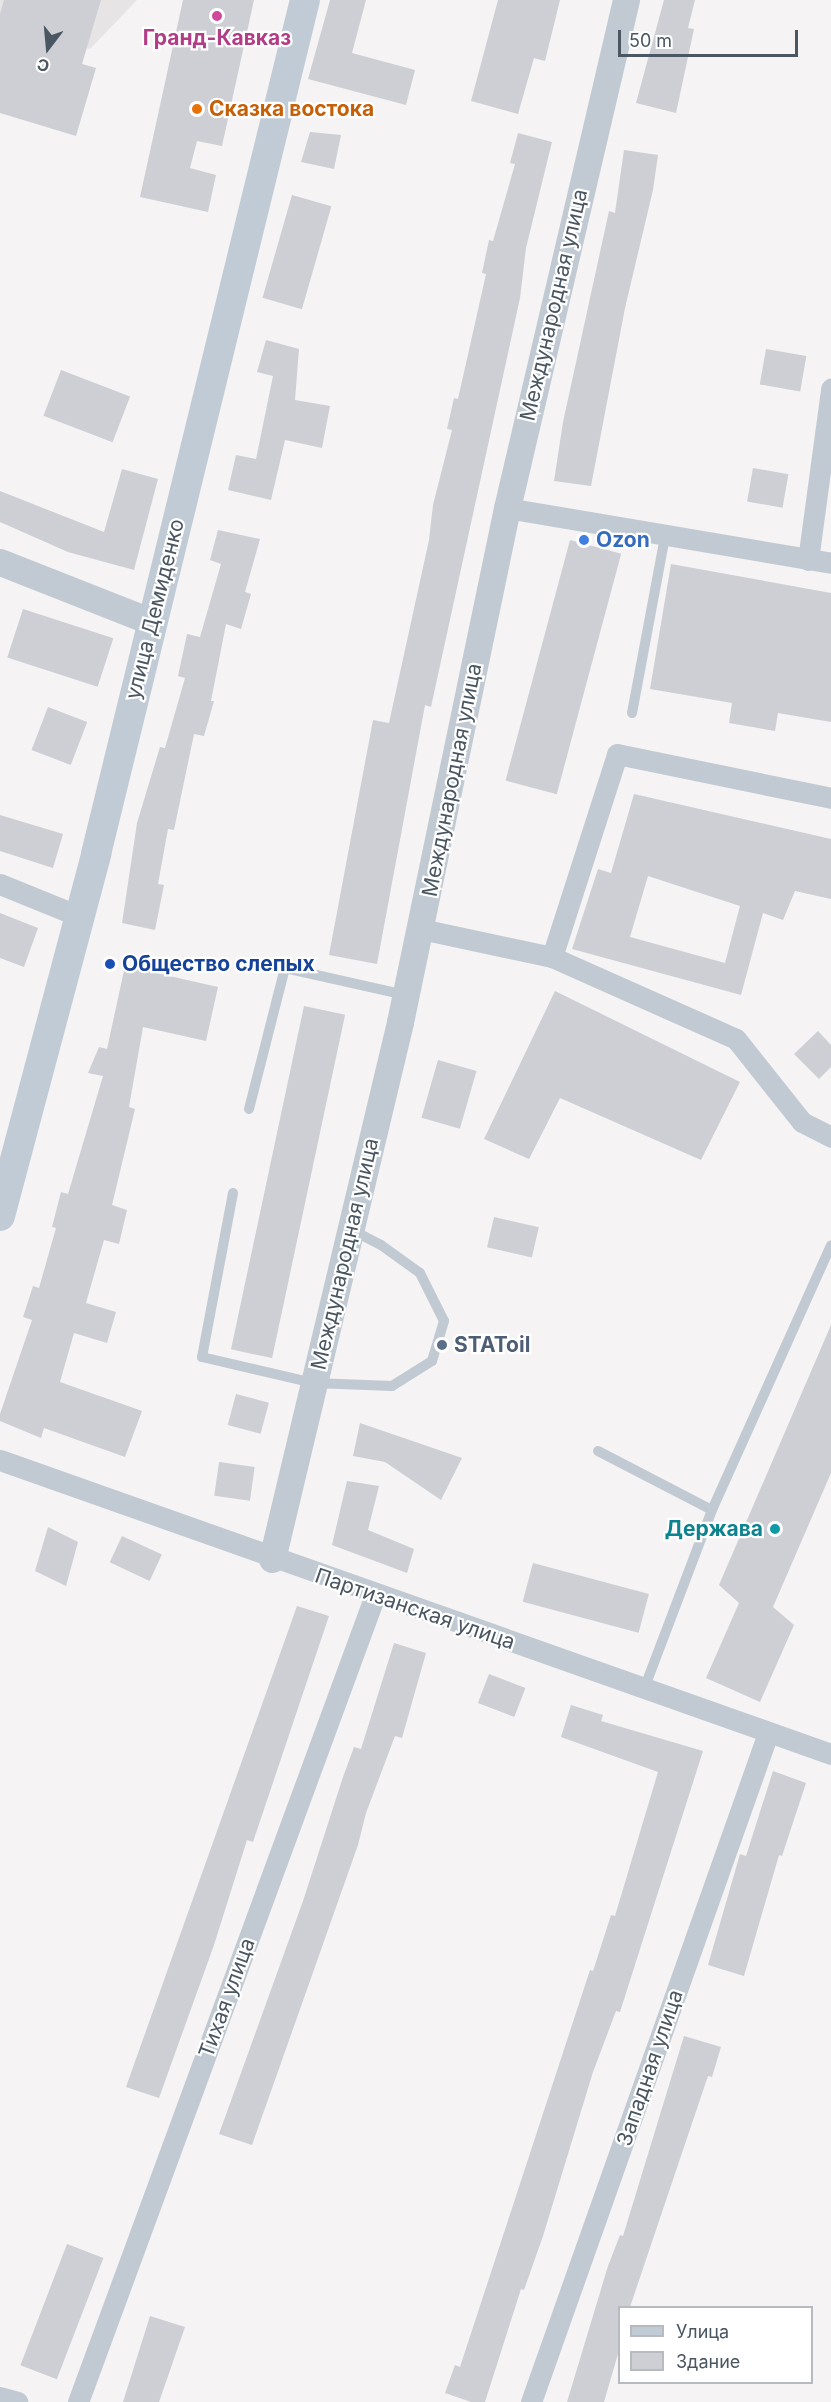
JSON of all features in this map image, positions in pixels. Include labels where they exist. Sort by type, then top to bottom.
[{"type":"main road","name":"улица Демиденко","points":[[0,1216],[5,1182],[79,916],[305,0]]},
{"type":"street","name":"Международная улица","points":[[272,1559],[407,995],[507,508],[626,0]]},
{"type":"street","points":[[808,560],[831,389]]},
{"type":"street","points":[[507,508],[665,537],[831,563]]},
{"type":"street","points":[[0,562],[152,622]]},
{"type":"street","points":[[552,957],[617,754],[831,798]]},
{"type":"street","points":[[0,884],[79,916]]},
{"type":"street","points":[[421,928],[552,957],[736,1040],[802,1122],[831,1137]]},
{"type":"street","name":"Партизанская улица","points":[[0,1460],[272,1559],[831,1754]]},
{"type":"street","name":"Тихая улица","points":[[78,2402],[375,1595]]},
{"type":"street","name":"Западная улица","points":[[531,2402],[768,1733]]},
{"type":"street","points":[[0,2397],[17,2402]]},
{"type":"lane","points":[[632,713],[665,537]]},
{"type":"lane","points":[[249,1109],[285,968],[407,995]]},
{"type":"lane","points":[[233,1192],[202,1357],[314,1383],[392,1386],[432,1361],[444,1321],[420,1273],[381,1245],[351,1230]]},
{"type":"lane","points":[[644,1689],[712,1510],[831,1245]]},
{"type":"lane","points":[[598,1451],[712,1510]]},
{"type":"shaded area","points":[[0,0],[137,0],[90,49],[0,23]]},
{"type":"building","points":[[4,0],[101,0],[82,64],[96,68],[76,136],[0,113],[0,14]]},
{"type":"building","points":[[183,0],[254,0],[222,146],[197,141],[190,168],[216,175],[208,212],[140,197]]},
{"type":"building","points":[[330,0],[366,0],[352,53],[415,70],[406,105],[308,79]]},
{"type":"building","points":[[498,0],[560,0],[545,61],[534,58],[518,114],[471,101]]},
{"type":"building","points":[[664,0],[695,0],[688,28],[694,29],[676,113],[636,103]]},
{"type":"building","points":[[310,132],[341,135],[334,169],[301,162]]},
{"type":"building","points":[[518,133],[552,142],[526,248],[520,298],[431,707],[425,705],[377,964],[329,955],[373,720],[389,723],[429,540],[433,505],[452,430],[447,429],[454,398],[458,399],[486,274],[482,273],[489,240],[493,241],[515,164],[510,163]]},
{"type":"building","points":[[624,150],[658,155],[653,190],[625,308],[591,486],[554,481],[563,422],[609,211],[615,213]]},
{"type":"building","points":[[292,195],[331,206],[302,309],[263,298]]},
{"type":"building","points":[[266,340],[299,349],[295,400],[330,406],[322,448],[285,440],[271,500],[228,490],[236,455],[256,459],[273,376],[257,372]]},
{"type":"building","points":[[766,349],[806,356],[800,392],[760,384]]},
{"type":"building","points":[[61,370],[130,397],[113,442],[43,416]]},
{"type":"building","points":[[753,468],[788,474],[783,508],[747,501]]},
{"type":"building","points":[[122,469],[158,479],[134,570],[68,552],[0,522],[0,491],[104,532]]},
{"type":"building","points":[[218,530],[260,539],[245,592],[251,594],[241,629],[226,624],[211,701],[214,701],[204,736],[194,734],[174,830],[168,829],[158,884],[164,885],[155,930],[122,923],[137,823],[160,747],[165,748],[185,678],[178,676],[187,634],[200,637],[221,564],[210,560]]},
{"type":"building","points":[[570,540],[621,554],[557,794],[506,781]]},
{"type":"building","points":[[671,564],[831,593],[831,722],[778,713],[775,731],[729,723],[732,703],[650,689]]},
{"type":"building","points":[[23,609],[113,638],[98,687],[7,658]]},
{"type":"building","points":[[48,707],[87,722],[71,765],[32,750]]},
{"type":"building","points":[[634,794],[831,839],[831,899],[795,891],[783,920],[763,913],[741,995],[572,949],[598,869],[611,873]],"holes":[[[648,876],[740,906],[725,963],[630,937]]]},
{"type":"building","points":[[0,815],[63,834],[53,868],[0,851]]},
{"type":"building","points":[[0,913],[38,928],[24,967],[0,958]]},
{"type":"building","points":[[125,966],[218,987],[206,1041],[143,1027],[129,1107],[135,1109],[112,1205],[127,1210],[119,1244],[104,1240],[86,1303],[116,1312],[107,1343],[74,1333],[60,1382],[142,1411],[125,1457],[44,1428],[41,1438],[0,1421],[0,1414],[32,1320],[23,1317],[33,1286],[39,1288],[56,1228],[52,1227],[61,1192],[68,1194],[103,1076],[88,1073],[99,1047],[107,1049]]},
{"type":"building","points":[[555,991],[740,1082],[701,1160],[560,1098],[529,1159],[484,1139]]},
{"type":"building","points":[[304,1006],[345,1015],[272,1358],[231,1349]]},
{"type":"building","points":[[818,1031],[831,1045],[831,1067],[819,1079],[794,1054]]},
{"type":"building","points":[[438,1060],[476,1071],[460,1129],[421,1118]]},
{"type":"building","points":[[494,1217],[539,1227],[532,1258],[487,1247]]},
{"type":"building","name":"Держава","points":[[831,1325],[831,1473],[773,1607],[794,1625],[760,1702],[706,1678],[739,1603],[719,1585]]},
{"type":"building","points":[[236,1394],[269,1403],[261,1434],[228,1425]]},
{"type":"building","points":[[360,1423],[462,1458],[441,1500],[385,1462],[353,1456]]},
{"type":"building","points":[[219,1462],[255,1467],[250,1501],[214,1496]]},
{"type":"building","points":[[347,1481],[379,1486],[368,1530],[414,1549],[407,1573],[332,1545]]},
{"type":"building","points":[[48,1527],[78,1542],[66,1586],[35,1571]]},
{"type":"building","points":[[122,1536],[162,1555],[150,1581],[110,1562]]},
{"type":"building","points":[[533,1563],[649,1594],[639,1633],[523,1602]]},
{"type":"building","points":[[297,1606],[329,1616],[253,1842],[247,1840],[214,1945],[159,2098],[126,2087]]},
{"type":"building","points":[[394,1643],[426,1653],[402,1738],[395,1736],[366,1813],[358,1845],[252,2145],[219,2134],[303,1901],[354,1747],[361,1749]]},
{"type":"building","points":[[489,1674],[525,1688],[514,1717],[478,1703]]},
{"type":"building","points":[[571,1705],[603,1715],[601,1721],[703,1751],[620,2012],[616,2011],[593,2072],[543,2236],[524,2290],[521,2289],[485,2402],[471,2402],[445,2393],[455,2365],[460,2367],[590,1970],[593,1971],[611,1915],[615,1916],[658,1772],[561,1737]]},
{"type":"building","points":[[773,1771],[806,1783],[782,1856],[779,1855],[744,1976],[708,1965],[740,1854],[746,1856]]},
{"type":"building","points":[[684,2036],[721,2047],[712,2077],[708,2076],[630,2306],[618,2306],[618,2354],[604,2402],[567,2402],[608,2266],[620,2235],[623,2236]]},
{"type":"building","points":[[67,2244],[103,2258],[57,2379],[20,2365]]},
{"type":"building","points":[[150,2316],[185,2327],[159,2402],[123,2402]]},
{"type":"place","name":"Гранд-Кавказ","points":[[217,16]]},
{"type":"place","name":"Сказка востока","points":[[197,109]]},
{"type":"place","name":"Ozon","points":[[584,540]]},
{"type":"place","name":"Общество слепых","points":[[110,964]]},
{"type":"place","name":"STAToil","points":[[442,1345]]},
{"type":"place","name":"Держава","points":[[775,1529]]}]
